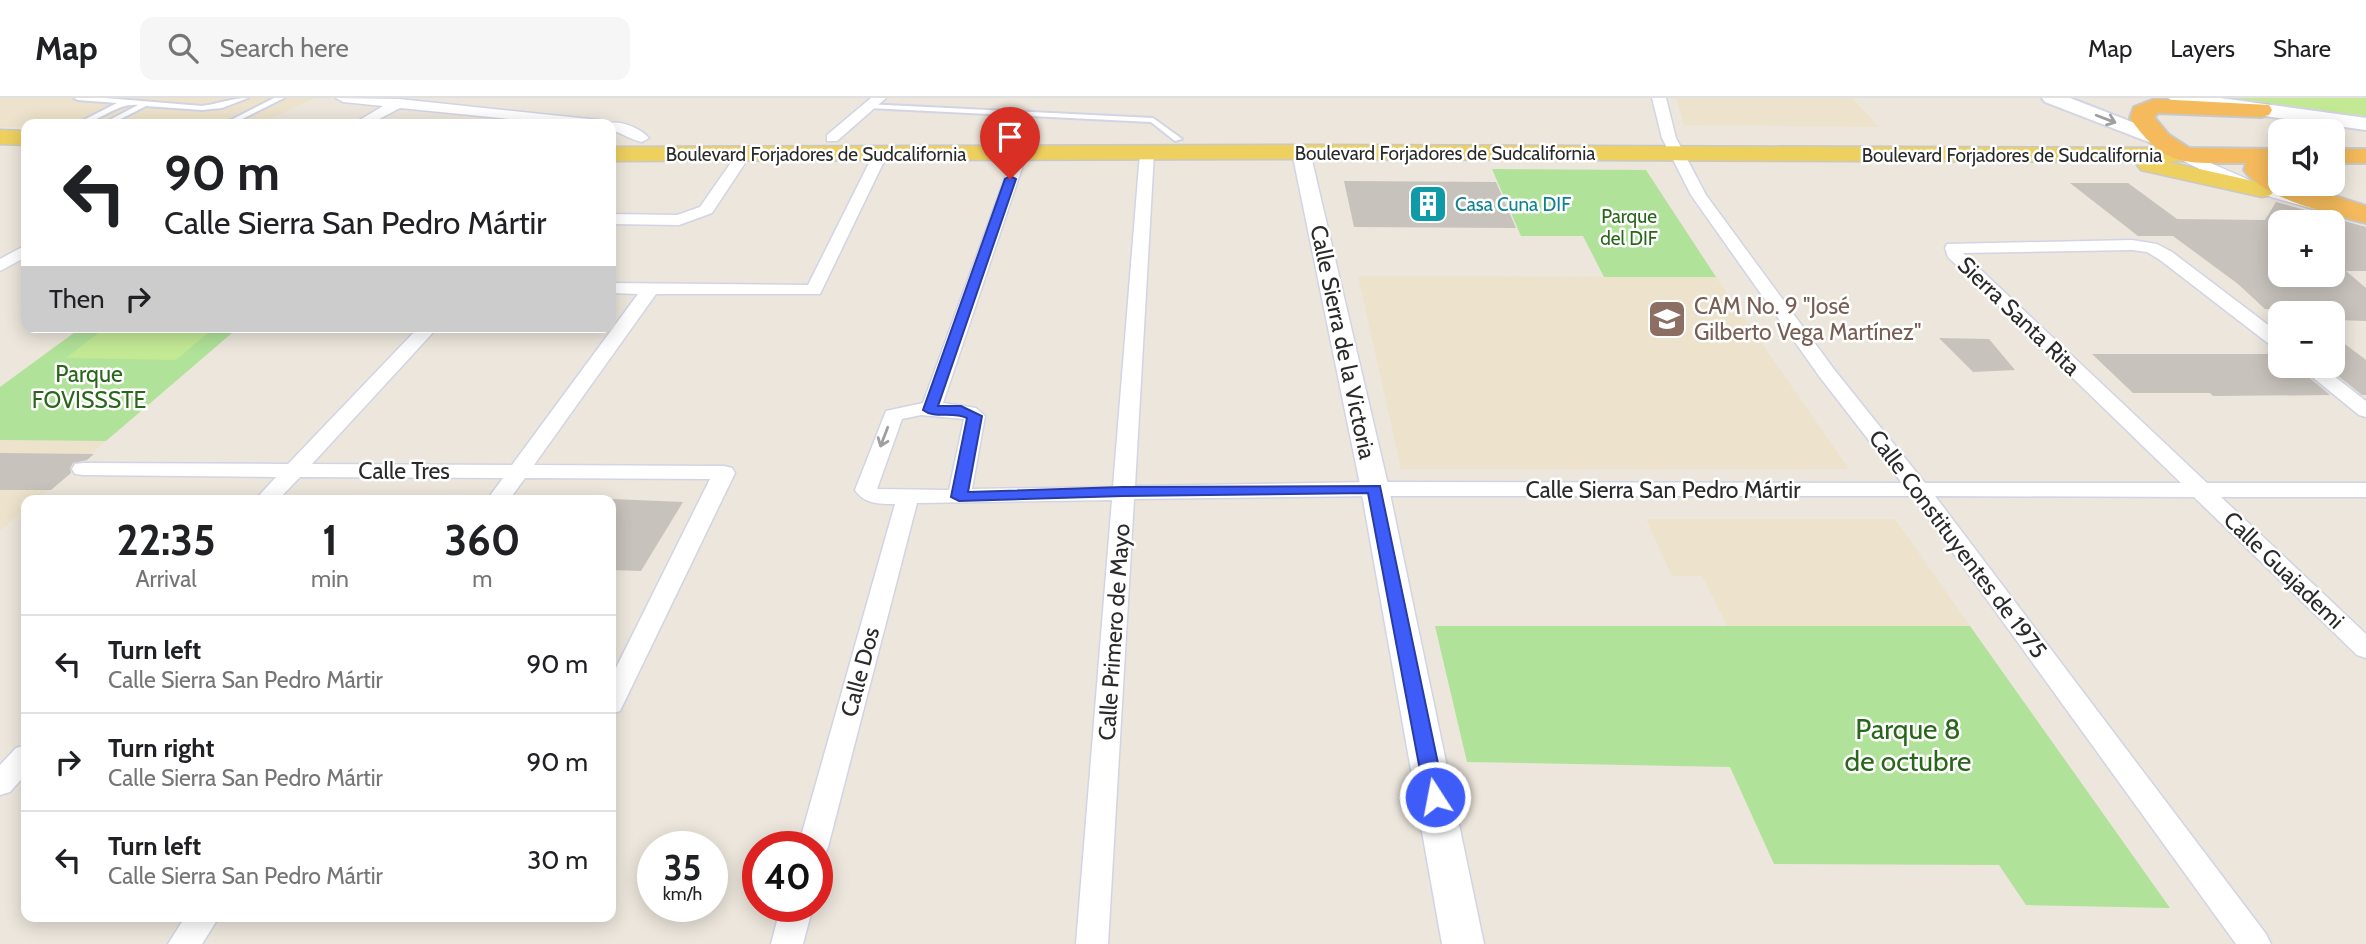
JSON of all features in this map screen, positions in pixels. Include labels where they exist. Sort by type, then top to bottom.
[{"type":"highway","points":[[2183,155],[2161,140],[2142,118],[2141,112],[2146,108],[2166,106],[2261,110]]},
{"type":"highway","name":"Boulevard Forjadores de Sudcalifornia","points":[[2161,140],[2268,140]]},
{"type":"highway","points":[[2349,153],[2366,140]]},
{"type":"highway","name":"Boulevard Forjadores de Sudcalifornia","points":[[2183,155],[2268,157]]},
{"type":"highway","points":[[2268,161],[2258,164],[2257,170],[2268,180]]},
{"type":"highway","points":[[2309,196],[2366,216]]},
{"type":"main road","points":[[2052,98],[2161,140]]},
{"type":"main road","points":[[2178,98],[2366,124]]},
{"type":"main road","points":[[0,138],[21,138]]},
{"type":"main road","name":"Boulevard Forjadores de Sudcalifornia","points":[[616,138],[1178,139],[2183,155]]},
{"type":"main road","name":"Boulevard Forjadores de Sudcalifornia","points":[[616,154],[1301,152],[2161,140]]},
{"type":"main road","points":[[0,154],[21,154]]},
{"type":"main road","points":[[2089,155],[2262,190]]},
{"type":"street","points":[[343,98],[552,119]]},
{"type":"street","points":[[1659,98],[1672,146]]},
{"type":"street","points":[[832,138],[874,102]]},
{"type":"street","points":[[370,119],[400,103]]},
{"type":"street","points":[[616,127],[631,131],[642,138]]},
{"type":"street","name":"Calle Constituyentes de 1975","points":[[1672,146],[1699,195],[1755,275],[1826,372],[1920,491],[2255,944]]},
{"type":"street","name":"Calle Sierra de la Victoria","points":[[1301,152],[1375,489],[1463,944]]},
{"type":"street","points":[[616,289],[814,290],[881,153]]},
{"type":"street","points":[[930,410],[1020,153]]},
{"type":"street","name":"Calle Primero de Mayo","points":[[1092,944],[1147,153]]},
{"type":"street","points":[[616,219],[679,220],[706,210],[744,154]]},
{"type":"street","points":[[2183,155],[2201,167],[2262,190],[2366,216]]},
{"type":"street","name":"Sierra Santa Rita","points":[[2202,491],[2046,344],[1954,253],[1953,247],[2132,245],[2151,248],[2166,256],[2268,334]]},
{"type":"street","points":[[0,266],[21,253]]},
{"type":"street","points":[[502,495],[650,289]]},
{"type":"street","points":[[272,495],[423,333]]},
{"type":"street","points":[[2324,378],[2366,411]]},
{"type":"street","name":"Calle Sierra San Pedro Mártir","points":[[959,497],[975,416],[961,410],[904,410],[893,415],[866,490],[869,494],[880,497],[959,497],[1123,491],[1375,489],[2366,490]]},
{"type":"street","name":"Calle Tres","points":[[83,469],[724,473],[616,694]]},
{"type":"street","name":"Calle Guajademi","points":[[2202,491],[2366,649]]},
{"type":"street","name":"Calle Dos","points":[[817,831],[908,497]]},
{"type":"street","points":[[184,944],[199,922]]},
{"type":"street","points":[[787,944],[793,922]]},
{"type":"lane","points":[[78,98],[202,108],[244,98]]},
{"type":"lane","points":[[237,119],[280,98]]},
{"type":"lane","points":[[874,102],[1153,120],[1178,139]]},
{"type":"lane","points":[[90,119],[123,103]]},
{"type":"lane","points":[[116,119],[145,104]]},
{"type":"shaded area","points":[[0,98],[314,98],[271,119],[21,119],[21,127],[0,127]]},
{"type":"shaded area","points":[[1676,98],[1852,98],[1879,127],[1684,125]]},
{"type":"shaded area","points":[[1358,276],[1716,277],[1849,469],[1401,469]]},
{"type":"shaded area","points":[[0,440],[106,441],[42,495],[21,495],[21,512],[0,531]]},
{"type":"shaded area","points":[[1646,519],[1895,519],[1970,626],[1727,626],[1702,576],[1672,576]]},
{"type":"green space","points":[[2223,98],[2366,98],[2366,118],[2352,116]]},
{"type":"green space","name":"Parque del DIF","points":[[1492,169],[1646,170],[1716,277],[1604,277],[1583,236],[1521,236]]},
{"type":"green space","name":"Parque FOVISSSTE","points":[[74,333],[232,333],[106,441],[0,440],[0,387]]},
{"type":"green space","points":[[98,333],[208,333],[176,360],[66,358]]},
{"type":"green space","name":"Parque 8 de octubre","points":[[1435,626],[1970,626],[2170,908],[2026,905],[1999,865],[1774,864],[1730,767],[1467,762]]},
{"type":"building","name":"Casa Cuna DIF","points":[[1344,181],[1496,182],[1516,228],[1354,227]]},
{"type":"building","points":[[2070,183],[2128,183],[2177,219],[2265,220],[2268,215],[2268,287],[2345,287],[2345,221],[2366,227],[2366,271],[2346,271],[2366,288],[2366,321],[2345,320],[2345,301],[2268,301],[2268,309],[2265,309],[2238,284],[2173,236],[2138,236]]},
{"type":"building","points":[[2276,202],[2305,210],[2271,210]]},
{"type":"building","points":[[1939,338],[1989,339],[2015,370],[1973,372]]},
{"type":"building","points":[[2345,344],[2366,360],[2366,395],[2362,395],[2341,378],[2345,378]]},
{"type":"building","points":[[2092,354],[2268,354],[2268,378],[2310,378],[2330,395],[2213,396],[2210,393],[2133,393]]},
{"type":"building","points":[[0,453],[94,454],[87,460],[73,463],[71,473],[51,490],[0,490]]},
{"type":"building","points":[[616,499],[683,502],[641,571],[616,570]]},
{"type":"place","name":"Casa Cuna DIF","points":[[1428,204]]},
{"type":"place","name":"CAM No. 9 \"José Gilberto Vega Martínez\"","points":[[1667,319]]},
{"type":"route","points":[[1010,179],[930,410],[970,411],[975,416],[959,497],[1123,491],[1375,489],[1435,797]]}]
